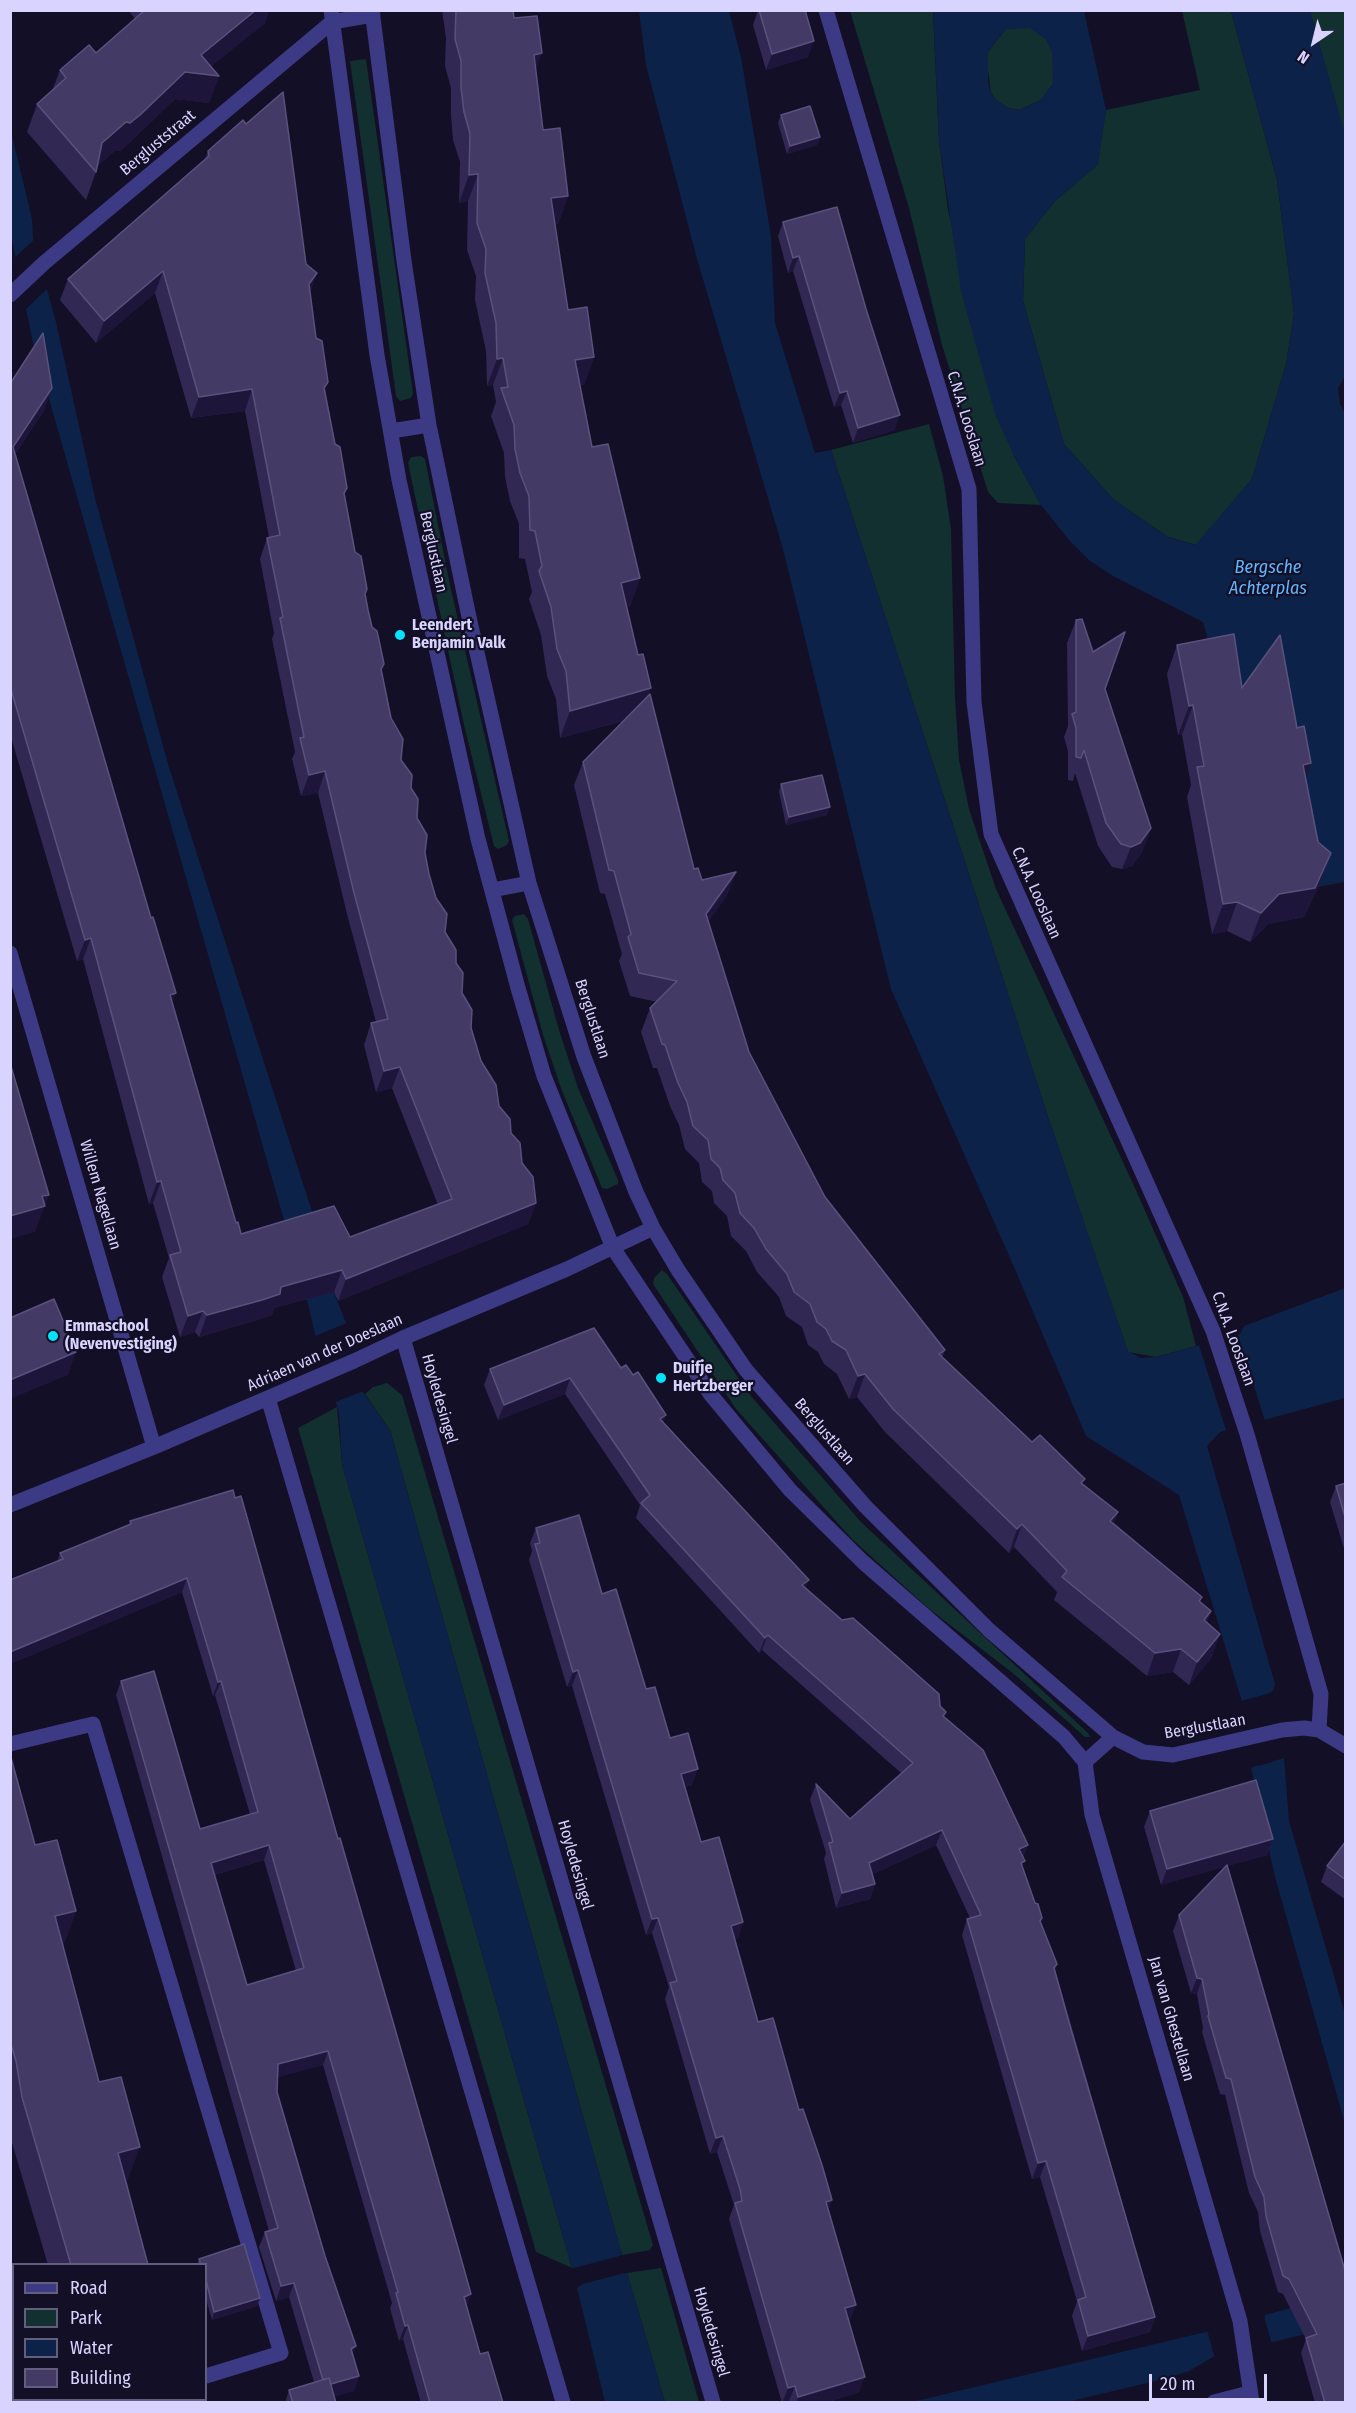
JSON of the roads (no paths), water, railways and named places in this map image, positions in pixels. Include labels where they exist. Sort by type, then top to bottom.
[{"type":"street","name":"C.N.A. Looslaan","points":[[826,10],[969,489],[974,702],[991,834],[1213,1331],[1247,1434],[1321,1694],[1319,1730]]},
{"type":"street","name":"Berglustlaan","points":[[1085,1762],[1057,1730],[862,1562],[790,1490],[711,1395],[613,1248],[544,1076],[478,839],[406,514],[377,355],[331,16],[373,13],[404,261],[429,425],[469,617],[529,883],[584,1057],[636,1192],[653,1228],[678,1270],[746,1370],[865,1506],[989,1630],[1113,1737],[1143,1752],[1173,1755],[1282,1730],[1304,1728],[1319,1730]]},
{"type":"street","name":"Bergluststraat","points":[[15,290],[331,16]]},
{"type":"street","points":[[391,431],[429,425]]},
{"type":"street","points":[[492,890],[529,883]]},
{"type":"street","name":"Willem Nagellaan","points":[[10,953],[154,1447]]},
{"type":"street","name":"Adriaen van der Doeslaan","points":[[10,1505],[154,1447],[324,1374],[613,1248],[653,1228]]},
{"type":"street","name":"Hoyledesingel","points":[[403,1338],[713,2403]]},
{"type":"street","points":[[268,1398],[563,2403]]},
{"type":"street","points":[[10,1744],[93,1724],[281,2353],[207,2376]]},
{"type":"street","points":[[1319,1730],[1346,1746]]},
{"type":"street","points":[[1085,1762],[1113,1737]]},
{"type":"street","name":"Jan van Ghestellaan","points":[[1085,1762],[1092,1815],[1240,2321],[1250,2398]]},
{"type":"street","points":[[1214,2403],[1250,2398]]},
{"type":"water","points":[[639,11],[729,11],[741,57],[771,236],[775,323],[815,453],[831,450],[1049,1120],[1128,1351],[1141,1358],[1156,1357],[1240,1334],[1244,1326],[1345,1288],[1345,1398],[1220,1432],[1207,1446],[1275,1684],[1273,1691],[1267,1694],[1284,1758],[1289,1821],[1345,2014],[1345,2124],[1275,1877],[1251,1768],[1261,1764],[1179,1495],[1086,1436],[891,989],[783,549],[697,259],[646,65]]},
{"type":"water","name":"Bergsche Achterplas","points":[[933,11],[1084,11],[1106,110],[1098,165],[1054,202],[1025,239],[1023,301],[1064,444],[1114,500],[1168,537],[1195,545],[1252,479],[1286,364],[1294,314],[1277,180],[1231,11],[1310,11],[1346,137],[1346,375],[1338,388],[1340,404],[1346,415],[1345,882],[1280,894],[1203,622],[1113,576],[1089,560],[1069,540],[1041,505],[1014,456],[995,414],[961,291],[939,141]],"holes":[[[1030,28],[1046,39],[1052,53],[1053,84],[1041,100],[1019,110],[1008,108],[996,100],[988,82],[988,52],[1006,29]]]},
{"type":"water","points":[[10,127],[32,219],[33,239],[56,322],[95,498],[168,764],[326,1255],[320,1258],[346,1323],[343,1337],[356,1382],[390,1430],[622,2255],[618,2256],[624,2273],[627,2273],[665,2402],[605,2402],[577,2288],[581,2285],[576,2268],[572,2268],[342,1464],[339,1412],[318,1347],[308,1304],[33,343],[11,236]]},
{"type":"water","points":[[1345,2293],[1345,2324],[1213,2357],[1189,2371],[1160,2380],[1067,2402],[912,2402],[1264,2318],[1265,2315]]},
{"type":"place","name":"Leendert Benjamin Valk","points":[[400,635]]},
{"type":"place","name":"Emmaschool (Nevenvestiging)","points":[[53,1336]]},
{"type":"place","name":"Duifje Hertzberger","points":[[661,1378]]}]
